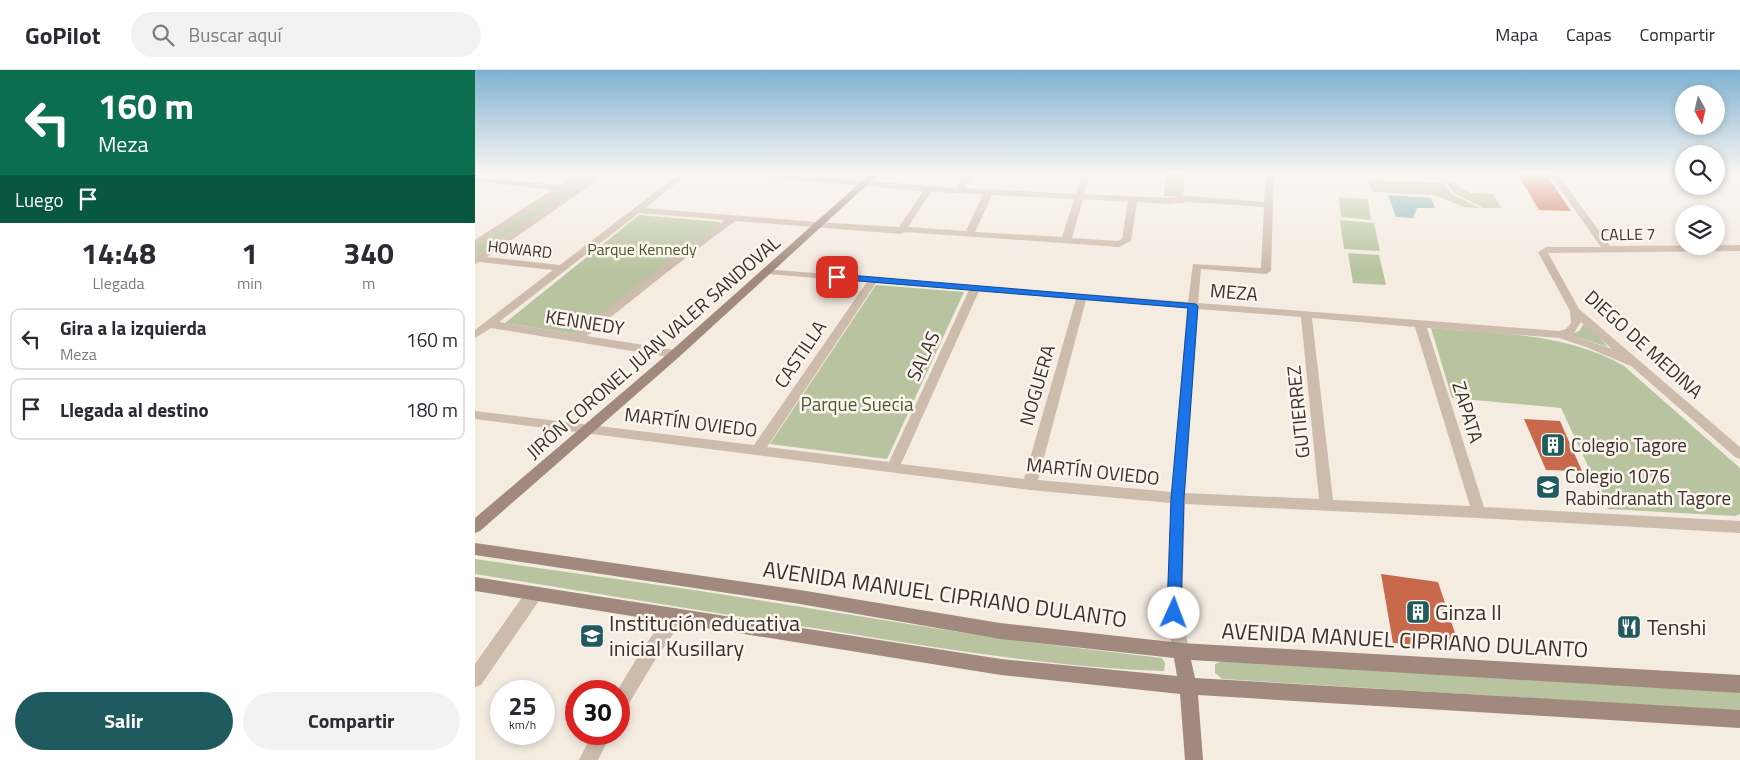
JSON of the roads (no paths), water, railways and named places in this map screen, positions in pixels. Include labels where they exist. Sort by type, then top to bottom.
[{"type":"main road","name":"JIRÓN CORONEL JUAN VALER SANDOVAL","points":[[475,527],[675,354],[840,205]]},
{"type":"main road","name":"AVENIDA MANUEL CIPRIANO DULANTO","points":[[475,550],[800,597],[1000,631],[1181,651],[1740,684]]},
{"type":"main road","points":[[475,584],[1001,667],[1187,686],[1740,719]]},
{"type":"main road","points":[[1181,651],[1195,760]]},
{"type":"street","points":[[475,244],[534,205]]},
{"type":"street","points":[[476,260],[557,205]]},
{"type":"street","points":[[475,335],[644,205]]},
{"type":"street","points":[[901,231],[918,205]]},
{"type":"street","points":[[969,235],[983,205]]},
{"type":"street","points":[[1066,241],[1077,205]]},
{"type":"street","points":[[638,210],[901,231],[1119,244],[1126,241],[1132,205]]},
{"type":"street","points":[[1181,651],[1174,613],[1178,498],[1196,266],[1265,271],[1269,205]]},
{"type":"street","points":[[1576,205],[1607,249]]},
{"type":"street","points":[[578,338],[732,218]]},
{"type":"street","name":"CALLE 7","points":[[1546,250],[1740,248]]},
{"type":"street","name":"DIEGO DE MEDINA","points":[[1546,250],[1543,251],[1543,255],[1575,310],[1740,454]]},
{"type":"street","name":"HOWARD","points":[[476,260],[562,268]]},
{"type":"street","name":"MEZA","points":[[767,271],[1559,335],[1591,344],[1634,363]]},
{"type":"street","name":"CASTILLA","points":[[758,450],[873,280]]},
{"type":"street","name":"SALAS","points":[[893,467],[975,288]]},
{"type":"street","name":"NOGUERA","points":[[1030,484],[1082,297]]},
{"type":"street","points":[[1559,335],[1570,330],[1576,323],[1575,310]]},
{"type":"street","name":"GUTIERREZ","points":[[1306,315],[1327,505]]},
{"type":"street","name":"KENNEDY","points":[[489,324],[675,354]]},
{"type":"street","name":"ZAPATA","points":[[1420,324],[1479,512]]},
{"type":"street","name":"MARTÍN OVIEDO","points":[[475,415],[1030,484],[1178,498],[1479,512],[1740,527]]},
{"type":"street","points":[[475,679],[534,594]]},
{"type":"street","points":[[630,687],[676,616]]},
{"type":"street","points":[[588,760],[596,745]]},
{"type":"water","points":[[1392,205],[1434,205],[1435,208],[1417,208],[1413,218],[1396,217]]},
{"type":"place","name":"Colegio Tagore","points":[[1553,445]]},
{"type":"place","name":"Colegio 1076 Rabindranath Tagore","points":[[1548,487]]},
{"type":"place","name":"Ginza II","points":[[1418,612]]},
{"type":"place","name":"Tenshi","points":[[1629,627]]},
{"type":"place","name":"Institución educativa inicial Kusillary","points":[[592,636]]},
{"type":"park label","name":"Parque Kennedy","points":[[642,249]]},
{"type":"park label","name":"Parque Suecia","points":[[857,404]]}]
